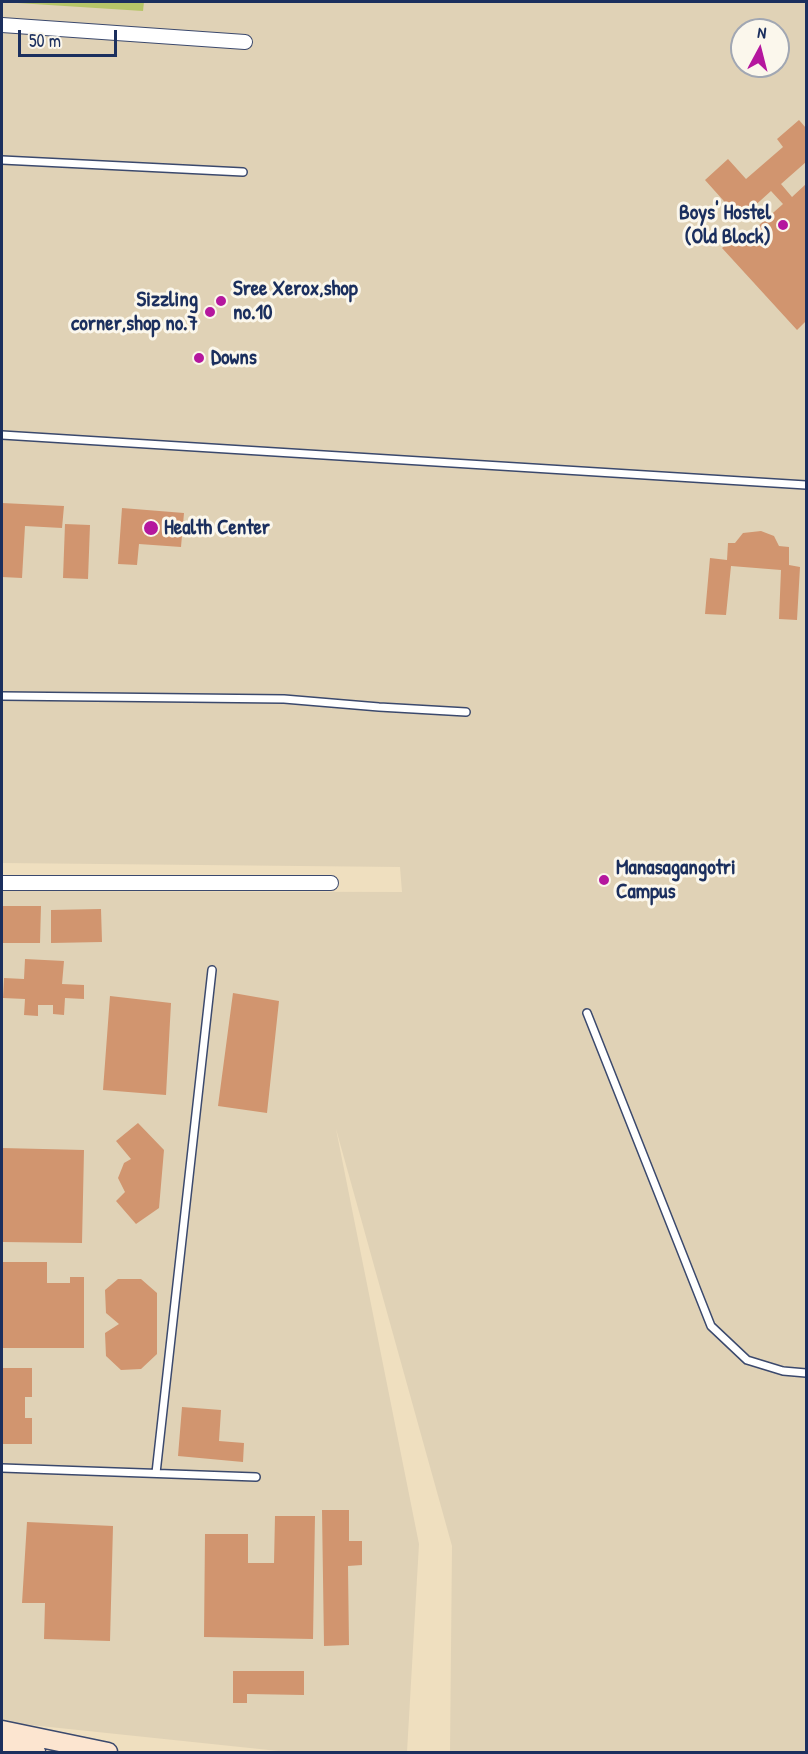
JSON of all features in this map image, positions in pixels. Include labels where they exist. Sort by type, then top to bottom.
[{"type":"main road","points":[[2,1730],[108,1752]]},
{"type":"main road","points":[[2,1743],[36,1752]]},
{"type":"street","points":[[2,25],[245,42]]},
{"type":"street","points":[[2,883],[331,883]]},
{"type":"lane","points":[[2,160],[243,172]]},
{"type":"lane","points":[[2,435],[807,485]]},
{"type":"lane","points":[[2,696],[284,699],[465,712]]},
{"type":"lane","points":[[156,1473],[212,970]]},
{"type":"lane","points":[[587,1013],[711,1326],[747,1360],[783,1371],[807,1373]]},
{"type":"lane","points":[[2,1468],[256,1477]]},
{"type":"shaded area","name":"Manasagangotri Campus","points":[[2,2],[806,2],[806,1752],[450,1752],[452,1546],[336,1129],[419,1544],[407,1752],[288,1752],[2,1722],[2,891],[402,892],[400,867],[2,863]]},
{"type":"green space","points":[[2,2],[144,2],[143,11]]},
{"type":"building","name":"Boys' Hostel (Old Block)","points":[[799,120],[806,128],[806,162],[781,184],[792,197],[806,184],[806,321],[797,330],[722,248],[742,231],[747,236],[783,204],[771,191],[740,219],[705,180],[728,159],[746,179],[783,147],[777,139]]},
{"type":"building","points":[[2,503],[64,506],[62,528],[25,526],[22,578],[2,577]]},
{"type":"building","name":"Health Center","points":[[122,508],[184,513],[181,547],[139,544],[137,565],[118,564]]},
{"type":"building","points":[[65,524],[90,525],[88,579],[63,578]]},
{"type":"building","points":[[761,531],[774,536],[779,546],[789,547],[789,565],[800,567],[797,620],[779,619],[781,570],[731,566],[726,615],[705,614],[710,558],[727,560],[728,543],[735,543],[743,533]]},
{"type":"building","points":[[2,906],[41,906],[40,943],[2,943]]},
{"type":"building","points":[[101,909],[102,942],[51,943],[51,910]]},
{"type":"building","points":[[25,959],[64,961],[62,984],[84,985],[84,999],[65,998],[64,1015],[53,1014],[53,1005],[38,1005],[38,1016],[24,1015],[25,999],[3,998],[4,978],[24,979]]},
{"type":"building","points":[[233,993],[279,1001],[267,1113],[218,1106]]},
{"type":"building","points":[[110,996],[171,1003],[166,1095],[103,1090]]},
{"type":"building","points":[[138,1123],[164,1150],[159,1208],[136,1224],[116,1201],[125,1192],[118,1178],[124,1163],[131,1159],[116,1141]]},
{"type":"building","points":[[2,1148],[84,1150],[82,1243],[2,1242]]},
{"type":"building","points":[[2,1262],[47,1262],[47,1283],[70,1283],[70,1277],[84,1277],[84,1348],[2,1348]]},
{"type":"building","points":[[118,1279],[141,1279],[157,1293],[157,1354],[141,1369],[121,1370],[106,1356],[105,1333],[119,1324],[106,1313],[105,1290]]},
{"type":"building","points":[[2,1368],[32,1368],[32,1397],[25,1397],[25,1418],[32,1418],[32,1444],[2,1444]]},
{"type":"building","points":[[182,1407],[221,1410],[219,1441],[244,1443],[243,1462],[178,1456]]},
{"type":"building","points":[[322,1510],[349,1510],[349,1541],[362,1541],[362,1565],[348,1566],[349,1645],[324,1646]]},
{"type":"building","points":[[275,1516],[315,1516],[313,1639],[204,1637],[205,1534],[248,1534],[248,1563],[274,1563]]},
{"type":"building","points":[[27,1522],[113,1526],[110,1641],[44,1639],[45,1603],[22,1603]]},
{"type":"building","points":[[233,1671],[304,1671],[304,1695],[247,1694],[247,1703],[233,1703]]},
{"type":"place","name":"Boys' Hostel (Old Block)","points":[[783,225]]},
{"type":"place","name":"Sree Xerox,shop no.10","points":[[221,301]]},
{"type":"place","name":"Sizzling corner,shop no.7","points":[[210,312]]},
{"type":"place","name":"Downs","points":[[199,358]]},
{"type":"place","name":"Health Center","points":[[151,528]]},
{"type":"place","name":"Manasagangotri Campus","points":[[604,880]]}]
